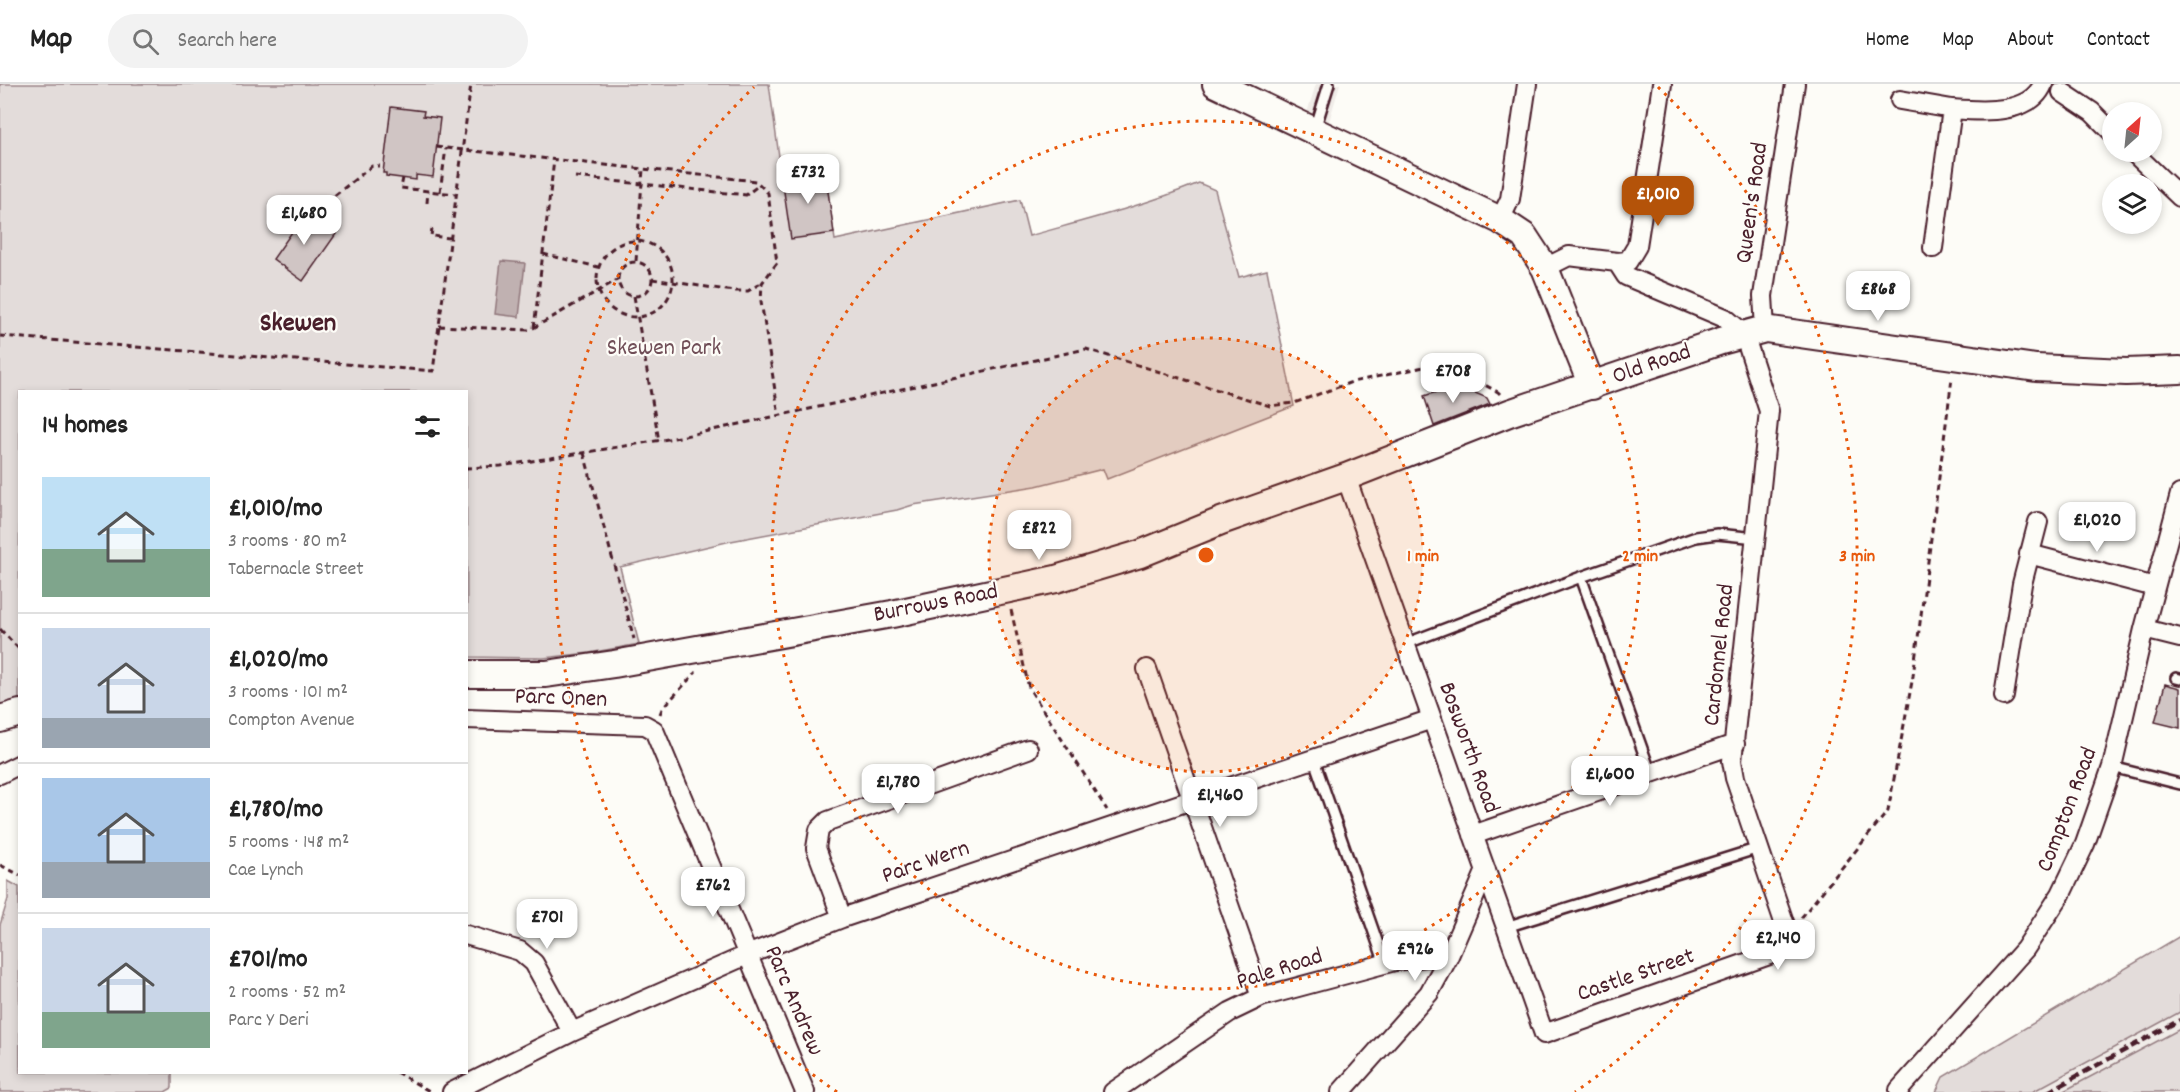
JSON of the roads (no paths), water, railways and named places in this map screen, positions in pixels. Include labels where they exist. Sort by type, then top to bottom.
[{"type":"main road","name":"Old Road","points":[[1216,84],[1500,220],[1524,236],[1545,268],[1592,386],[1755,332],[2037,368],[2077,371],[2180,370]]},
{"type":"main road","name":"Burrows Road","points":[[468,674],[546,674],[639,659],[892,614],[1056,579],[1140,554],[1221,521],[1346,477],[1509,413],[1592,386]]},
{"type":"main road","points":[[0,719],[18,714]]},
{"type":"street","points":[[1500,220],[1510,199],[1527,84]]},
{"type":"street","points":[[1545,268],[1569,255],[1617,262],[1628,261],[1637,246],[1662,84]]},
{"type":"street","name":"Queen's Road","points":[[1755,332],[1763,296],[1795,84]]},
{"type":"street","points":[[1900,100],[1952,109],[1992,112],[2013,107],[2034,97],[2043,84]]},
{"type":"street","points":[[2062,92],[2092,112],[2102,122]]},
{"type":"street","points":[[1933,248],[1952,109]]},
{"type":"street","points":[[2143,162],[2180,197]]},
{"type":"street","points":[[1617,262],[1626,276],[1755,332]]},
{"type":"street","name":"Cardonnel Road","points":[[1473,835],[1735,744],[1769,411],[1755,332]]},
{"type":"street","name":"Bosworth Road","points":[[1346,477],[1544,1034]]},
{"type":"street","name":"Compton Road","points":[[1899,1090],[2025,949],[2061,894],[2085,844],[2112,767],[2144,629],[2180,494]]},
{"type":"street","points":[[2004,696],[2022,584],[2038,522]]},
{"type":"street","points":[[2029,554],[2155,587]]},
{"type":"street","points":[[2144,629],[2180,638]]},
{"type":"street","points":[[1148,669],[1261,997]]},
{"type":"street","name":"Parc Onen","points":[[468,719],[645,726],[654,730]]},
{"type":"street","name":"Parc Wern","points":[[452,1092],[572,1032],[747,955],[842,918],[1432,719]]},
{"type":"street","name":"Parc Andrew","points":[[654,730],[805,1092]]},
{"type":"street","points":[[1735,744],[1732,761],[1735,778],[1759,848]]},
{"type":"street","points":[[842,918],[816,848],[819,830],[828,821],[1028,749]]},
{"type":"street","points":[[0,774],[18,765]]},
{"type":"street","name":"Castle Street","points":[[1544,1034],[1772,954],[1783,941],[1785,925],[1759,848]]},
{"type":"street","points":[[1341,1092],[1429,993],[1448,958],[1486,870]]},
{"type":"street","points":[[468,936],[520,951],[534,963],[572,1032]]},
{"type":"street","name":"Pale Road","points":[[1113,1092],[1230,1012],[1261,997],[1385,964],[1440,955],[1448,958]]},
{"type":"lane","points":[[1314,131],[1329,84]]},
{"type":"lane","points":[[1405,644],[1696,537],[1717,534],[1757,538]]},
{"type":"lane","points":[[1581,578],[1651,774]]},
{"type":"lane","points":[[1314,759],[1385,964]]},
{"type":"lane","points":[[2112,767],[2180,784]]},
{"type":"lane","points":[[1506,927],[1759,848]]},
{"type":"railway","points":[[2048,1092],[2180,1020]]},
{"type":"district","name":"Skewen","points":[[298,324]]},
{"type":"park label","name":"Skewen Park","points":[[664,349]]}]
